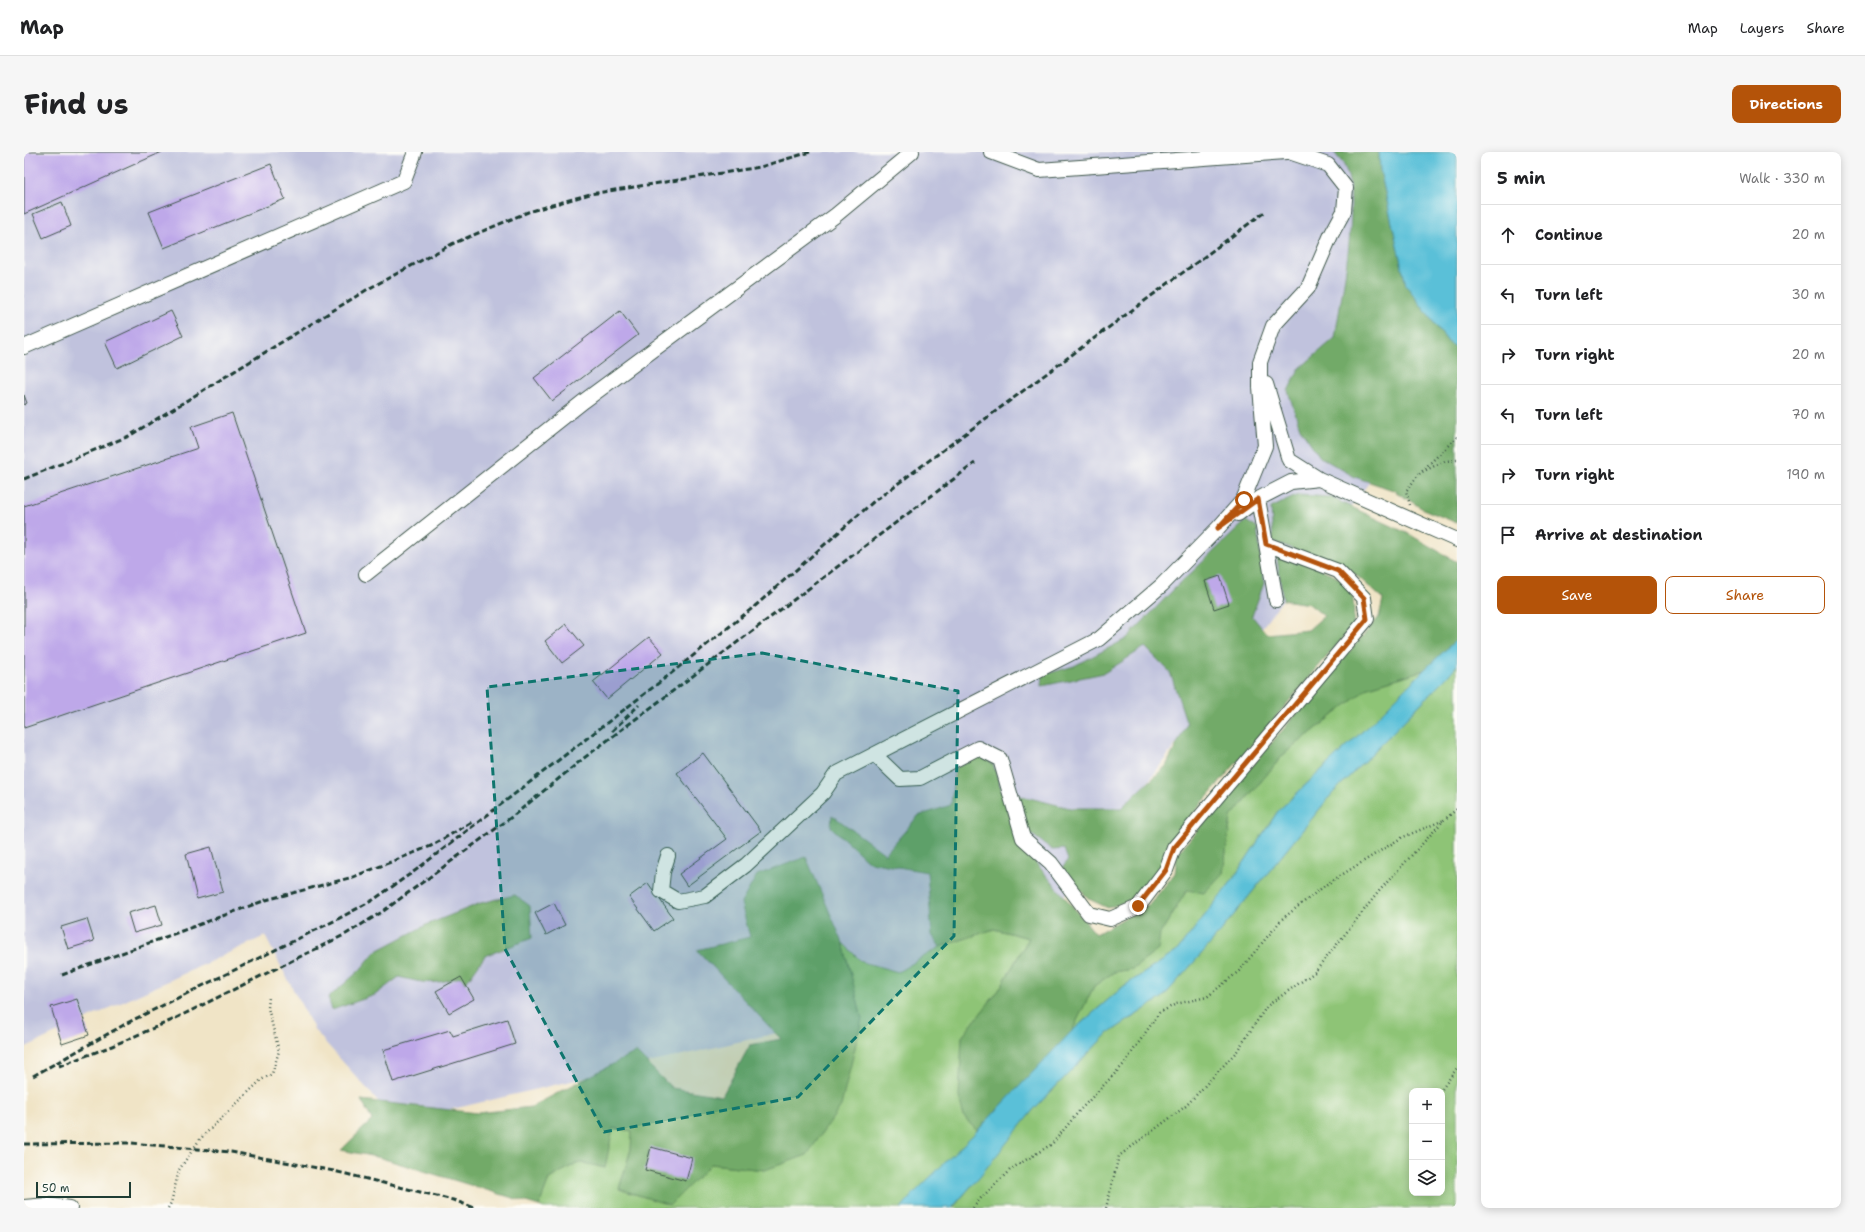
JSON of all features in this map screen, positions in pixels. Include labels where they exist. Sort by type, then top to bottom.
[{"type":"street","points":[[24,347],[404,181],[415,152]]},
{"type":"street","points":[[366,574],[584,401],[836,215],[912,152]]},
{"type":"street","points":[[991,152],[1039,170],[1286,152]]},
{"type":"street","points":[[668,856],[663,872],[661,891],[678,901],[705,896],[752,860],[823,793],[836,774],[1099,639],[1162,585],[1244,500],[1265,446],[1260,387],[1260,362],[1273,326],[1308,288],[1331,235],[1344,211],[1346,188],[1328,165],[1289,152]]},
{"type":"street","points":[[1260,362],[1273,412],[1289,460],[1319,479],[1457,540]]},
{"type":"street","points":[[1218,528],[1258,499],[1291,482],[1319,479]]},
{"type":"street","points":[[1258,499],[1276,600]]},
{"type":"street","points":[[875,755],[900,779],[920,778],[978,748],[1000,759],[1023,838],[1051,863],[1089,914],[1110,919],[1138,906],[1166,870],[1174,848],[1367,619],[1364,598],[1338,571],[1266,544]]},
{"type":"street","points":[[24,1207],[48,1205],[70,1208]]},
{"type":"path","points":[[1417,522],[1406,491],[1420,473],[1457,437]]},
{"type":"path","points":[[1420,473],[1444,461],[1457,460]]},
{"type":"path","points":[[1106,1208],[1119,1156],[1186,1106],[1237,1051],[1267,1006],[1315,972],[1380,890],[1444,820],[1457,809]]},
{"type":"path","points":[[973,1208],[980,1198],[1011,1169],[1052,1144],[1080,1110],[1124,1064],[1159,1013],[1176,1004],[1207,997],[1239,971],[1282,919],[1327,884],[1401,838],[1444,820]]},
{"type":"path","points":[[168,1208],[171,1203],[179,1170],[200,1139],[260,1080],[272,1074],[279,1051],[268,1008],[269,997]]},
{"type":"path","points":[[1443,1088],[1457,1068]]},
{"type":"highlighted area","points":[[762,653],[958,691],[954,936],[798,1097],[604,1132],[505,949],[487,687]]},
{"type":"shaded area","points":[[24,152],[1354,152],[1410,427],[1002,980],[397,1122],[315,1031],[265,936],[24,1048]]},
{"type":"green space","points":[[1334,152],[1379,152],[1380,170],[1406,285],[1448,342],[1457,349],[1457,523],[1423,509],[1393,490],[1355,477],[1320,457],[1300,428],[1288,391],[1299,369],[1335,338],[1348,251],[1351,203],[1349,183],[1345,167]]},
{"type":"green space","points":[[1298,495],[1330,497],[1407,533],[1457,562],[1457,639],[1424,670],[1369,687],[1284,754],[1231,817],[1223,873],[1204,893],[1187,890],[1160,934],[1158,950],[1133,969],[1114,972],[1094,986],[1071,1033],[977,1131],[964,1117],[959,1097],[962,1037],[999,990],[1029,938],[994,929],[940,947],[932,935],[927,872],[869,862],[831,827],[832,815],[885,854],[918,816],[951,805],[955,768],[981,756],[993,764],[1019,843],[1096,934],[1150,904],[1175,873],[1177,854],[1379,617],[1383,599],[1355,574],[1273,541],[1271,508]]},
{"type":"green space","points":[[1246,521],[1257,528],[1264,583],[1252,616],[1267,634],[1308,630],[1324,616],[1309,604],[1283,600],[1276,551],[1327,572],[1345,583],[1350,589],[1353,598],[1353,626],[1169,842],[1159,869],[1134,899],[1108,908],[1089,899],[1061,870],[1068,860],[1064,849],[1053,850],[1027,831],[1017,795],[1070,808],[1121,808],[1166,766],[1187,724],[1170,672],[1145,647],[1104,673],[1042,686],[1043,675],[1074,666],[1126,639],[1175,588]]},
{"type":"green space","points":[[1457,665],[1457,1208],[953,1208],[1034,1109],[1106,1035],[1163,997],[1211,943],[1331,795]]},
{"type":"green space","points":[[1424,670],[1367,727],[1278,811],[1231,882],[1176,952],[1124,986],[1071,1032],[1094,986],[1114,972],[1133,969],[1160,934],[1187,890],[1223,873],[1231,817],[1284,754],[1369,687]]},
{"type":"green space","points":[[806,857],[843,943],[862,1019],[841,1106],[807,1155],[765,1170],[711,1164],[670,1205],[619,1189],[631,1149],[632,1131],[613,1128],[605,1168],[584,1163],[575,1164],[549,1179],[539,1206],[381,1158],[341,1150],[372,1120],[361,1100],[478,1113],[531,1107],[636,1052],[672,1088],[722,1096],[750,1045],[781,1039],[697,950],[750,937],[741,903],[757,875]]},
{"type":"green space","points":[[515,895],[530,906],[532,938],[485,956],[465,984],[460,977],[430,983],[399,977],[375,995],[332,1010],[328,998],[360,970],[375,952],[426,925],[481,903]]},
{"type":"green space","points":[[994,929],[1029,938],[999,990],[962,1037],[964,1117],[977,1131],[901,1208],[544,1208],[539,1206],[549,1179],[575,1164],[584,1163],[605,1168],[612,1128],[633,1131],[631,1149],[619,1189],[670,1205],[711,1164],[765,1170],[862,1019],[843,943],[862,962],[898,972],[940,947]]},
{"type":"water","points":[[1379,152],[1457,152],[1457,349],[1448,342],[1406,285],[1380,170]]},
{"type":"water","points":[[1457,639],[1457,665],[1331,795],[1211,943],[1163,997],[1106,1035],[1034,1109],[952,1208],[901,1208],[1071,1032],[1124,986],[1176,952],[1231,882],[1278,811]]},
{"type":"building","points":[[24,152],[162,152],[24,214]]},
{"type":"building","points":[[271,164],[285,199],[164,248],[149,212]]},
{"type":"building","points":[[62,202],[71,226],[43,238],[33,214]]},
{"type":"building","points":[[171,311],[183,336],[117,368],[105,342]]},
{"type":"building","points":[[620,311],[638,335],[552,401],[534,378]]},
{"type":"building","points":[[24,395],[27,403],[24,405]]},
{"type":"building","points":[[232,413],[306,633],[24,728],[24,506],[198,448],[191,427]]},
{"type":"building","points":[[1220,576],[1229,604],[1214,609],[1205,581]]},
{"type":"building","points":[[566,624],[584,646],[562,663],[545,641]]},
{"type":"building","points":[[649,637],[663,653],[607,699],[593,682]]},
{"type":"building","points":[[703,753],[761,831],[687,886],[679,874],[727,839],[677,773]]},
{"type":"building","points":[[211,847],[223,892],[197,899],[186,854]]},
{"type":"building","points":[[648,883],[673,918],[654,931],[629,897]]},
{"type":"building","points":[[554,903],[565,925],[546,935],[535,913]]},
{"type":"building","points":[[156,905],[162,925],[134,933],[128,913]]},
{"type":"building","points":[[87,919],[94,941],[68,949],[61,927]]},
{"type":"building","points":[[461,977],[474,999],[449,1013],[436,991]]},
{"type":"building","points":[[77,999],[89,1035],[62,1044],[51,1007]]},
{"type":"building","points":[[507,1019],[515,1044],[393,1082],[383,1050],[450,1030],[453,1036]]},
{"type":"building","points":[[651,1147],[692,1158],[686,1181],[645,1170]]},
{"type":"railway","points":[[24,479],[129,436],[368,289],[452,244],[528,212],[590,194],[760,167],[810,152]]},
{"type":"railway","points":[[33,1076],[129,1022],[336,920],[373,900],[416,870],[669,675],[755,606],[873,502],[1266,211]]},
{"type":"railway","points":[[59,1066],[112,1046],[170,1021],[346,934],[382,912],[513,816],[584,758],[975,463]]},
{"type":"railway","points":[[612,731],[639,705]]},
{"type":"railway","points":[[62,975],[266,900],[353,877],[431,846],[472,822]]},
{"type":"railway","points":[[24,1144],[131,1143],[231,1152],[334,1171],[453,1200],[475,1208]]},
{"type":"route","points":[[1138,906],[1166,870],[1174,848],[1367,619],[1364,598],[1338,571],[1266,544],[1258,499],[1218,528],[1244,500]]}]
